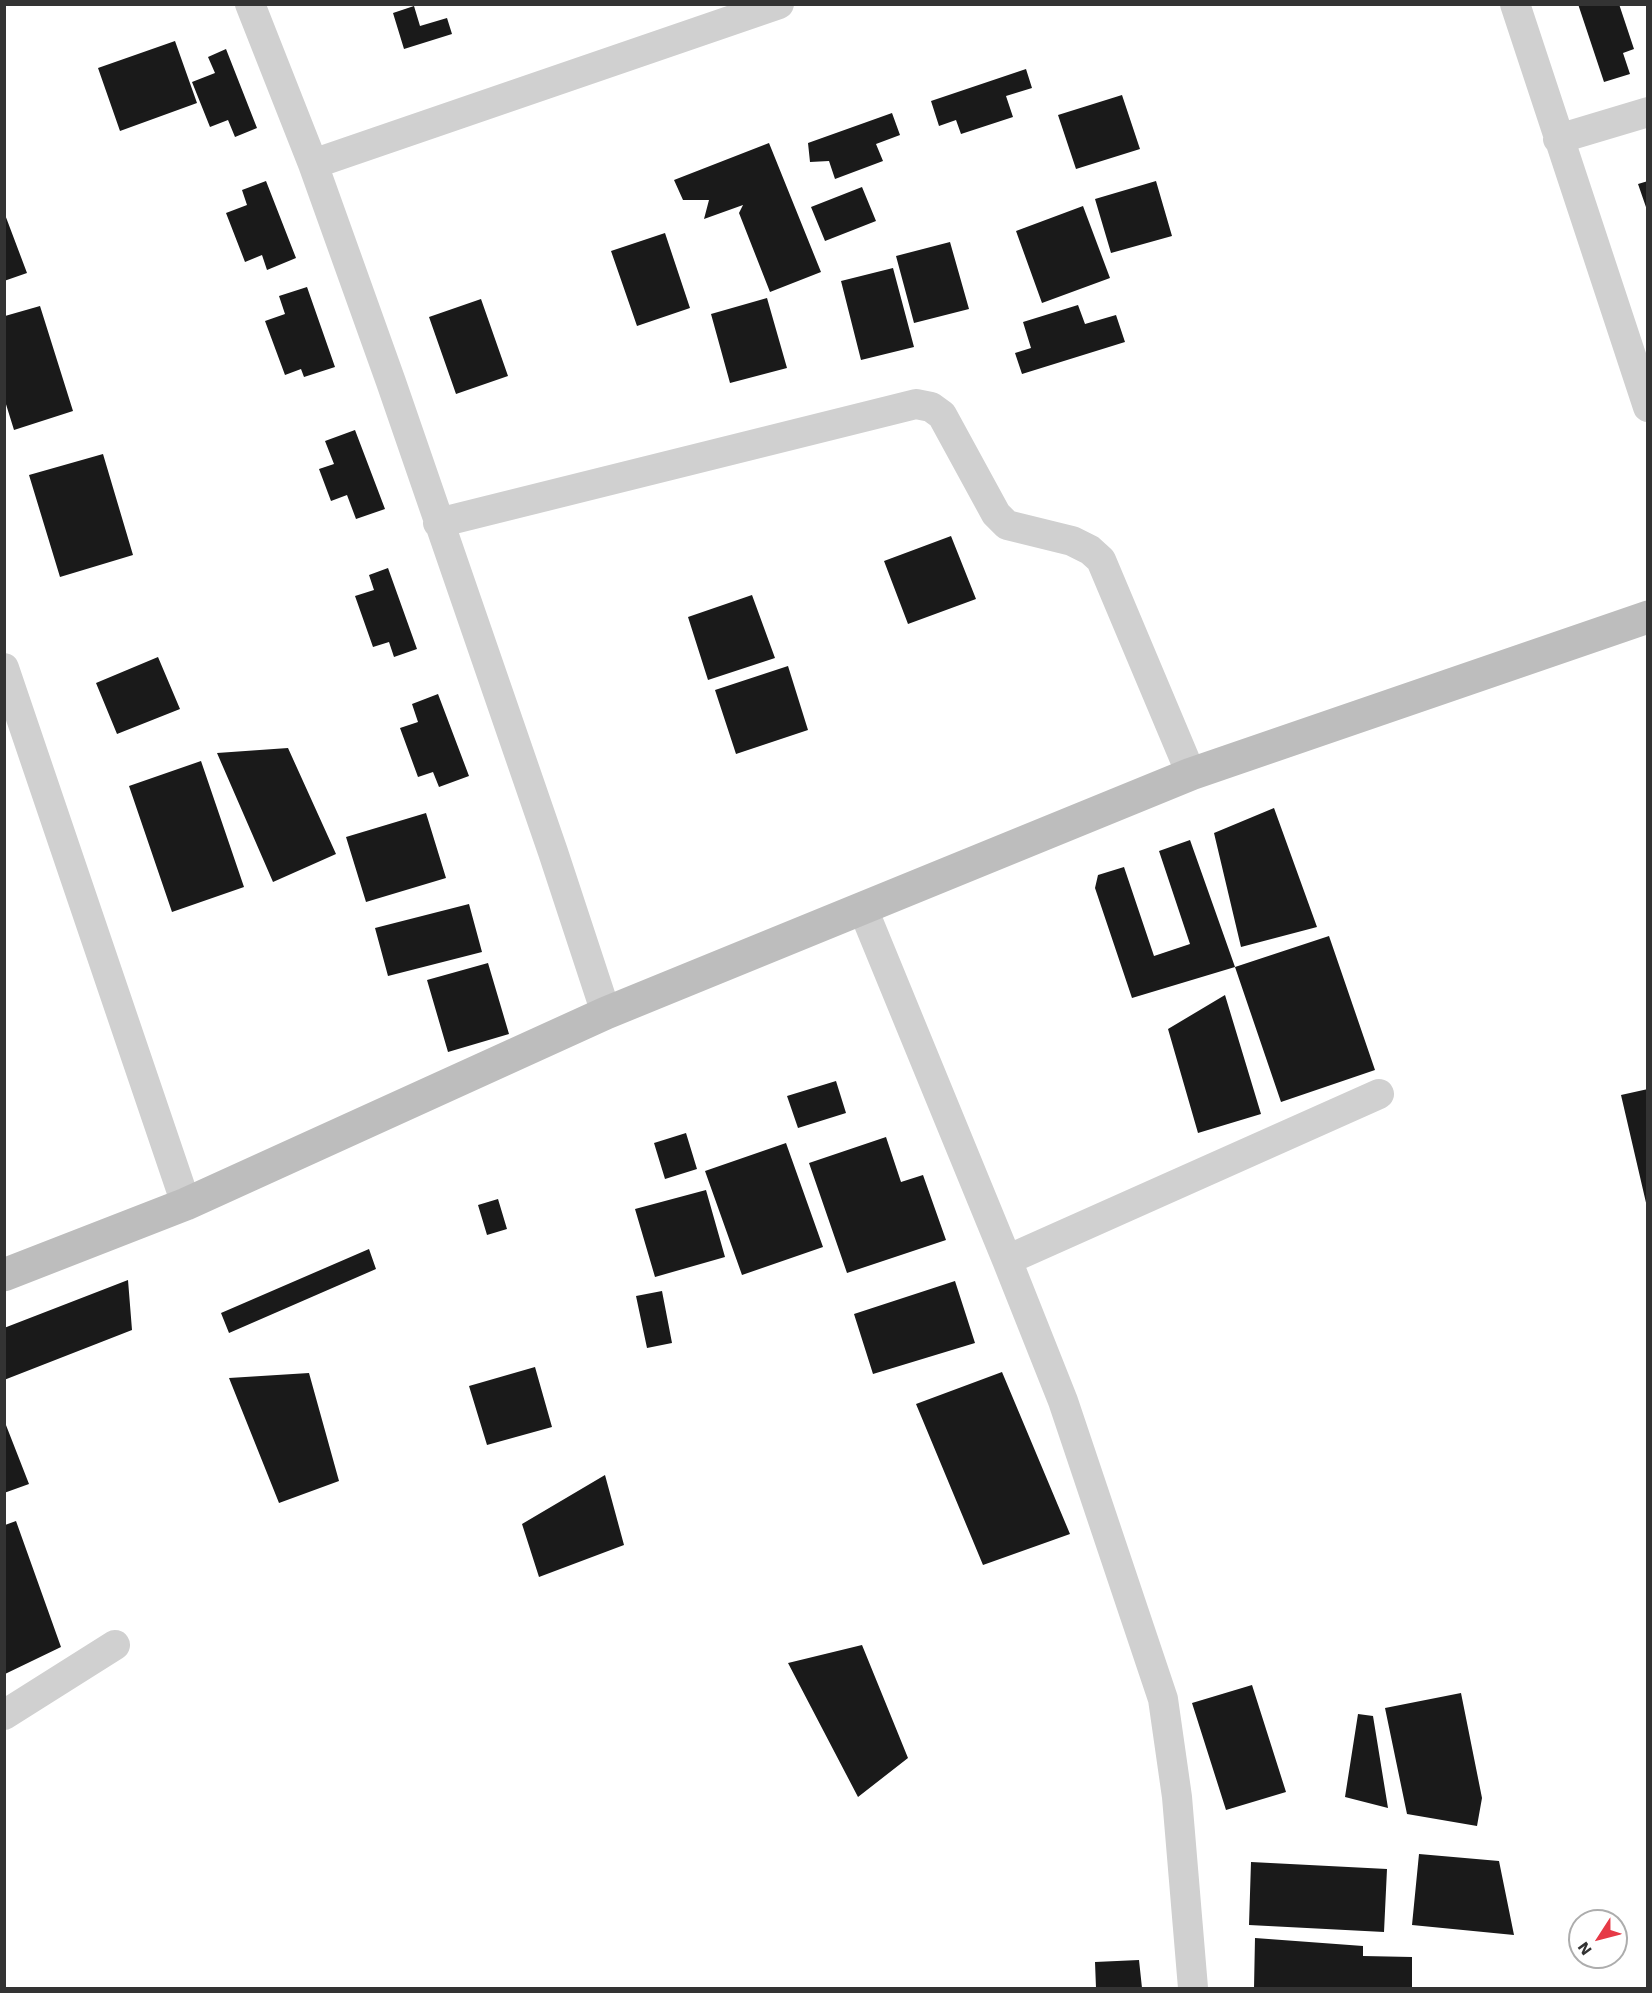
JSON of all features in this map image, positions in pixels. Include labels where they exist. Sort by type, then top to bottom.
[{"type":"street","points":[[250,4],[313,164],[390,382],[553,852],[606,1013]]},
{"type":"street","points":[[313,164],[779,4]]},
{"type":"street","points":[[1515,4],[1647,407]]},
{"type":"street","points":[[1558,140],[1647,112]]},
{"type":"street","points":[[438,523],[916,404],[931,407],[942,415],[996,514],[1007,525],[1072,541],[1090,550],[1101,560],[1191,774]]},
{"type":"street","points":[[4,1275],[186,1204],[606,1013],[1191,774],[1647,617]]},
{"type":"street","points":[[4,668],[186,1204]]},
{"type":"street","points":[[863,909],[1067,1412],[1163,1699],[1177,1797],[1193,1989]]},
{"type":"street","points":[[1007,1260],[1379,1094]]},
{"type":"street","points":[[4,1715],[116,1645]]},
{"type":"building","points":[[1578,4],[1619,4],[1634,49],[1623,53],[1630,74],[1604,82]]},
{"type":"building","points":[[414,6],[420,26],[447,18],[452,34],[404,49],[393,13]]},
{"type":"building","points":[[175,41],[197,103],[120,131],[98,68]]},
{"type":"building","points":[[226,49],[257,128],[235,137],[228,120],[210,127],[192,82],[215,73],[208,57]]},
{"type":"building","points":[[1026,69],[1032,88],[1006,96],[1013,117],[961,134],[956,120],[939,126],[931,101]]},
{"type":"building","points":[[1122,95],[1140,149],[1076,169],[1058,115]]},
{"type":"building","points":[[892,113],[900,135],[876,144],[883,161],[835,179],[829,161],[810,162],[808,143]]},
{"type":"building","points":[[769,143],[821,272],[770,292],[739,213],[743,205],[704,219],[709,200],[683,200],[674,180]]},
{"type":"building","points":[[266,181],[296,258],[267,270],[262,255],[245,262],[226,213],[247,205],[242,190]]},
{"type":"building","points":[[1156,181],[1172,236],[1111,253],[1095,199]]},
{"type":"building","points":[[1648,181],[1648,210],[1647,210],[1638,184]]},
{"type":"building","points":[[862,187],[876,221],[825,241],[811,207]]},
{"type":"building","points":[[1083,206],[1110,278],[1042,303],[1016,231]]},
{"type":"building","points":[[4,212],[27,273],[4,281]]},
{"type":"building","points":[[665,233],[690,308],[637,326],[611,251]]},
{"type":"building","points":[[950,242],[969,309],[914,323],[896,256]]},
{"type":"building","points":[[893,268],[914,347],[861,360],[841,281]]},
{"type":"building","points":[[307,287],[335,367],[304,377],[301,369],[285,375],[265,321],[285,314],[279,296]]},
{"type":"building","points":[[767,298],[787,368],[730,383],[711,314]]},
{"type":"building","points":[[481,299],[508,376],[456,394],[429,317]]},
{"type":"building","points":[[1078,305],[1085,324],[1116,315],[1125,342],[1022,374],[1015,353],[1031,348],[1023,322]]},
{"type":"building","points":[[40,306],[73,411],[14,430],[5,401],[5,316]]},
{"type":"building","points":[[355,430],[385,509],[356,519],[347,495],[331,501],[319,469],[334,464],[325,441]]},
{"type":"building","points":[[103,454],[133,555],[60,577],[29,475]]},
{"type":"building","points":[[951,536],[976,599],[908,624],[884,561]]},
{"type":"building","points":[[388,568],[417,649],[394,657],[389,642],[373,647],[355,596],[374,590],[369,575]]},
{"type":"building","points":[[752,595],[775,658],[708,680],[688,617]]},
{"type":"building","points":[[158,657],[180,709],[117,734],[96,683]]},
{"type":"building","points":[[788,666],[808,730],[736,754],[715,690]]},
{"type":"building","points":[[438,694],[469,776],[439,787],[433,772],[418,777],[400,728],[418,722],[412,704]]},
{"type":"building","points":[[288,748],[336,854],[273,882],[217,753]]},
{"type":"building","points":[[201,761],[244,887],[172,912],[129,786]]},
{"type":"building","points":[[1274,808],[1317,927],[1241,947],[1214,833]]},
{"type":"building","points":[[426,813],[446,878],[366,902],[346,837]]},
{"type":"building","points":[[1190,840],[1235,967],[1132,998],[1095,888],[1098,875],[1124,867],[1154,956],[1190,944],[1159,851]]},
{"type":"building","points":[[469,904],[482,952],[388,976],[375,928]]},
{"type":"building","points":[[1329,936],[1375,1070],[1281,1102],[1235,967]]},
{"type":"building","points":[[488,963],[509,1034],[448,1052],[427,980]]},
{"type":"building","points":[[1225,995],[1261,1114],[1198,1133],[1168,1029]]},
{"type":"building","points":[[836,1081],[846,1113],[798,1128],[787,1096]]},
{"type":"building","points":[[1648,1089],[1648,1207],[1647,1207],[1621,1095]]},
{"type":"building","points":[[686,1133],[697,1169],[665,1179],[654,1143]]},
{"type":"building","points":[[886,1137],[901,1182],[923,1175],[946,1240],[847,1273],[809,1163]]},
{"type":"building","points":[[786,1143],[823,1247],[742,1275],[705,1171]]},
{"type":"building","points":[[706,1190],[725,1257],[655,1277],[635,1209]]},
{"type":"building","points":[[498,1199],[507,1229],[487,1235],[478,1205]]},
{"type":"building","points":[[369,1249],[376,1269],[229,1333],[221,1313]]},
{"type":"building","points":[[128,1280],[132,1330],[4,1380],[4,1328]]},
{"type":"building","points":[[955,1281],[975,1343],[873,1374],[854,1314]]},
{"type":"building","points":[[662,1291],[672,1343],[647,1348],[636,1296]]},
{"type":"building","points":[[535,1367],[552,1427],[487,1445],[469,1386]]},
{"type":"building","points":[[1002,1372],[1070,1534],[983,1565],[916,1404]]},
{"type":"building","points":[[309,1373],[339,1481],[279,1503],[229,1378]]},
{"type":"building","points":[[4,1420],[29,1484],[4,1493]]},
{"type":"building","points":[[605,1475],[624,1545],[539,1577],[522,1524]]},
{"type":"building","points":[[16,1521],[61,1647],[5,1674],[5,1525]]},
{"type":"building","points":[[862,1645],[908,1758],[858,1797],[788,1663]]},
{"type":"building","points":[[1252,1685],[1286,1792],[1226,1810],[1192,1703]]},
{"type":"building","points":[[1461,1693],[1482,1798],[1477,1826],[1407,1814],[1385,1708]]},
{"type":"building","points":[[1358,1714],[1373,1716],[1388,1808],[1345,1797]]},
{"type":"building","points":[[1419,1854],[1499,1861],[1514,1935],[1412,1925]]},
{"type":"building","points":[[1251,1862],[1387,1869],[1384,1932],[1249,1925]]},
{"type":"building","points":[[1255,1938],[1363,1946],[1363,1956],[1412,1957],[1412,1988],[1254,1988]]},
{"type":"building","points":[[1139,1960],[1142,1988],[1096,1988],[1095,1962]]}]
